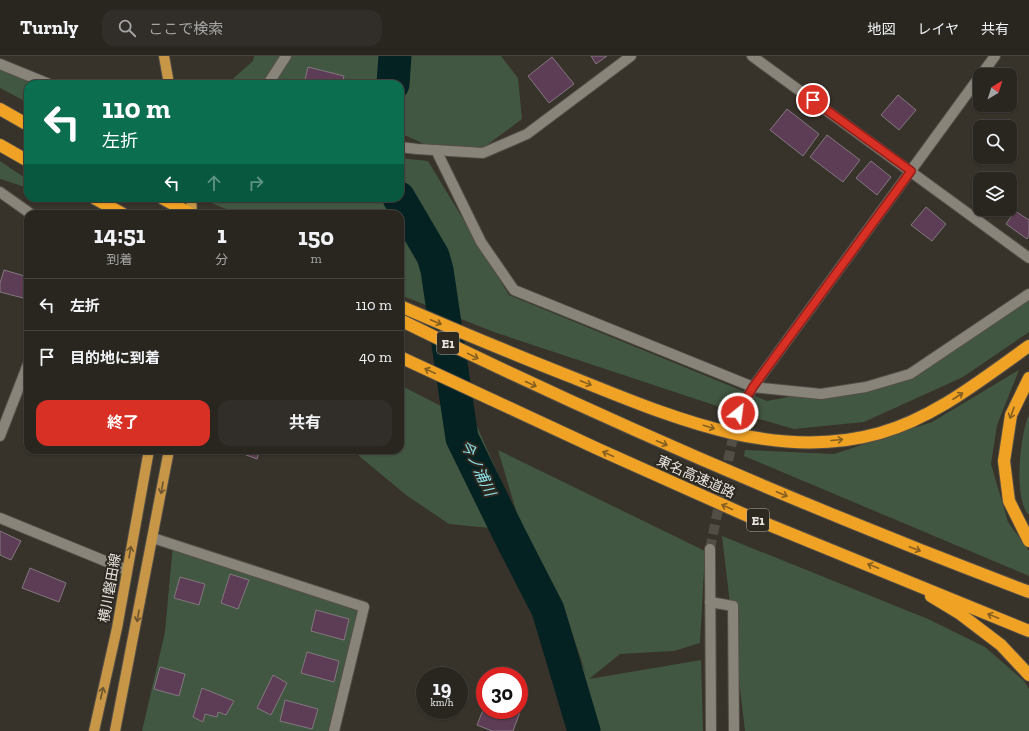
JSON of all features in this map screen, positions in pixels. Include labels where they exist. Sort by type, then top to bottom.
[{"type":"highway","points":[[4,111],[24,122]]},
{"type":"highway","points":[[0,145],[24,160]]},
{"type":"highway","points":[[102,202],[116,210]]},
{"type":"highway","points":[[170,202],[184,210]]},
{"type":"highway","points":[[404,308],[498,348],[618,396],[734,435],[780,441],[816,442],[849,439],[879,433],[912,422],[949,402],[1029,346]]},
{"type":"highway","name":"東名高速道路","points":[[404,322],[609,420],[905,545],[1029,592]]},
{"type":"highway","name":"東名高速道路","points":[[404,359],[491,400],[750,517],[1029,631]]},
{"type":"highway","points":[[1029,378],[1011,415],[1004,461],[1008,501],[1029,541]]},
{"type":"highway","points":[[896,576],[959,613],[1001,645],[1029,675]]},
{"type":"main road","points":[[164,56],[169,80]]},
{"type":"main road","name":"横川磐田線","points":[[94,731],[117,628],[148,454]]},
{"type":"main road","points":[[116,731],[168,454]]},
{"type":"street","points":[[271,80],[286,56]]},
{"type":"street","points":[[404,147],[483,153],[527,134],[631,56]]},
{"type":"street","points":[[752,56],[1029,258]]},
{"type":"street","points":[[986,68],[995,56]]},
{"type":"street","points":[[0,64],[39,80]]},
{"type":"street","points":[[738,413],[753,387],[973,86]]},
{"type":"street","points":[[436,150],[481,242],[514,290],[753,387],[821,394],[866,387],[910,374],[1029,294]]},
{"type":"street","points":[[0,192],[25,210]]},
{"type":"street","points":[[0,436],[24,374]]},
{"type":"street","points":[[0,518],[127,570]]},
{"type":"street","points":[[153,538],[364,607],[334,731]]},
{"type":"street","points":[[710,549],[711,731]]},
{"type":"street","points":[[710,602],[732,606],[734,731]]},
{"type":"green space","points":[[254,56],[501,56],[518,78],[522,119],[483,148],[437,146],[422,143],[404,135],[404,80],[232,80],[253,61]]},
{"type":"green space","points":[[0,65],[32,80],[24,80],[24,101],[0,88]]},
{"type":"green space","points":[[404,158],[428,161],[509,295],[767,401],[910,374],[1029,296],[1029,332],[963,377],[864,422],[794,429],[738,413],[494,332],[404,296],[404,210],[228,210],[209,202],[404,202]]},
{"type":"green space","points":[[0,161],[24,177],[24,187],[0,179]]},
{"type":"green space","points":[[1019,370],[997,425],[991,464],[1008,522],[1029,551],[1029,576],[744,456],[745,450],[834,454],[932,422]]},
{"type":"green space","points":[[404,387],[476,424],[520,524],[498,450],[705,551],[700,643],[674,651],[620,654],[589,679],[701,660],[703,731],[572,731],[555,669],[451,424],[490,528],[449,524],[406,495],[357,454],[404,454]],"holes":[[[525,534],[566,615],[586,674],[525,535]]]},
{"type":"green space","points":[[1029,415],[1029,515],[1024,507],[1021,496],[1020,466],[1023,436]]},
{"type":"green space","points":[[722,536],[928,619],[985,647],[1024,681],[1029,689],[1029,731],[745,731]]},
{"type":"green space","points":[[173,544],[364,607],[334,731],[142,731],[165,632]]},
{"type":"building","points":[[591,56],[607,56],[596,64]]},
{"type":"building","points":[[552,57],[574,84],[549,103],[528,76]]},
{"type":"building","points":[[308,67],[344,76],[343,80],[305,80]]},
{"type":"building","points":[[898,95],[916,110],[899,130],[881,115]]},
{"type":"building","points":[[787,109],[819,134],[803,156],[770,130]]},
{"type":"building","points":[[827,135],[860,160],[843,182],[810,157]]},
{"type":"building","points":[[871,161],[891,177],[877,195],[856,178]]},
{"type":"building","points":[[926,207],[946,224],[932,241],[911,225]]},
{"type":"building","points":[[1017,212],[1029,220],[1029,236],[1027,239],[1006,224],[1012,216],[1017,216]]},
{"type":"building","points":[[4,270],[24,276],[23,298],[0,292],[0,283]]},
{"type":"building","points":[[244,454],[259,454],[257,459]]},
{"type":"building","points":[[0,531],[21,541],[11,560],[0,555]]},
{"type":"building","points":[[30,568],[66,583],[59,602],[22,588]]},
{"type":"building","points":[[230,574],[249,580],[238,609],[221,603]]},
{"type":"building","points":[[180,577],[205,584],[199,605],[174,598]]},
{"type":"building","points":[[316,610],[349,619],[344,640],[311,631]]},
{"type":"building","points":[[307,652],[339,661],[334,682],[301,673]]},
{"type":"building","points":[[160,667],[185,674],[179,696],[154,689]]},
{"type":"building","points":[[273,675],[287,683],[271,715],[257,708]]},
{"type":"building","points":[[202,688],[234,701],[226,715],[218,712],[217,717],[205,714],[203,722],[193,717]]},
{"type":"building","points":[[285,700],[318,709],[312,729],[280,721]]},
{"type":"building","points":[[479,719],[517,719],[513,731],[492,731],[477,725]]},
{"type":"waterway","name":"今ノ浦川","points":[[393,80],[395,56]]},
{"type":"waterway","name":"今ノ浦川","points":[[401,202],[433,256],[437,270],[462,438],[548,610],[584,731]]},
{"type":"tunnel","points":[[710,549],[738,413]]},
{"type":"route","points":[[738,413],[753,387],[911,171],[813,100]]}]
